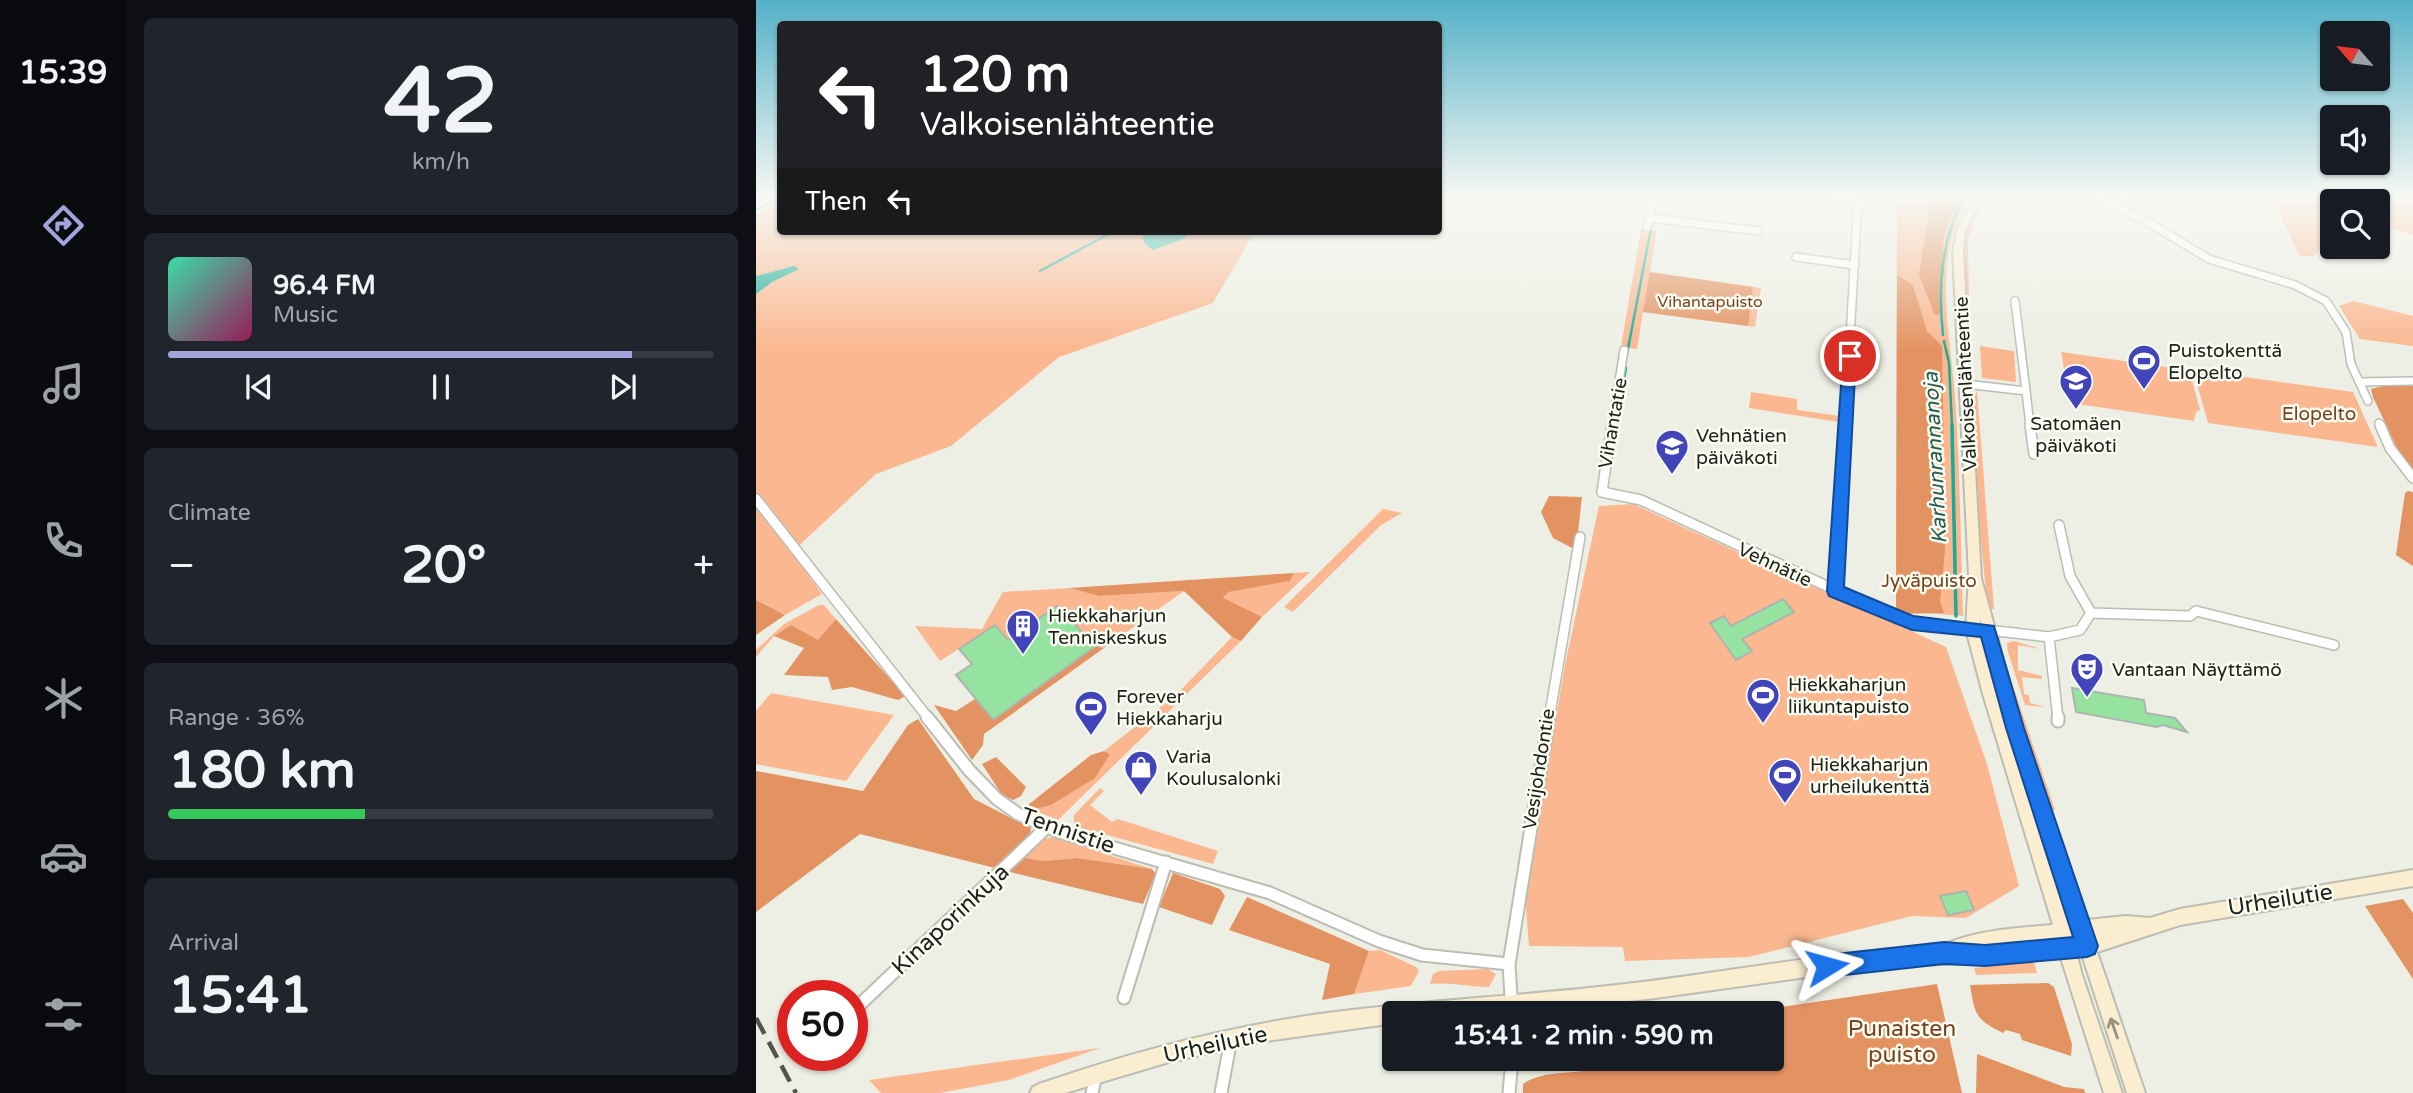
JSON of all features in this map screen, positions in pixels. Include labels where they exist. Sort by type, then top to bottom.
[{"type":"main road","name":"Valkoisenlähteentie","points":[[1958,249],[1980,630],[2068,949],[2113,1093]]},
{"type":"main road","name":"Valkoisenlähteentie","points":[[1980,630],[2136,1093]]},
{"type":"main road","name":"Urheilutie","points":[[1944,953],[1982,940],[2126,923],[2147,925],[2235,906],[2413,878]]},
{"type":"main road","name":"Urheilutie","points":[[1564,1001],[1944,953],[1985,955],[2068,949],[2130,935],[2147,925]]},
{"type":"main road","name":"Urheilutie","points":[[1039,1093],[1096,1073],[1231,1039],[1382,1015]]},
{"type":"street","points":[[1835,591],[1856,249]]},
{"type":"street","points":[[2192,249],[2209,259],[2295,285],[2326,301],[2346,332],[2351,365],[2368,401]]},
{"type":"street","points":[[1796,257],[1855,265]]},
{"type":"street","points":[[2015,301],[2034,454]]},
{"type":"street","name":"Vihantatie","points":[[1606,494],[1601,489],[1602,478],[1624,350]]},
{"type":"street","points":[[2359,382],[2413,381]]},
{"type":"street","points":[[1965,384],[2026,391]]},
{"type":"street","points":[[2379,423],[2390,448],[2413,478]]},
{"type":"street","name":"Vehnätie","points":[[1606,494],[1641,500],[1900,620],[2049,637]]},
{"type":"street","name":"Tennistie","points":[[756,499],[969,770],[1008,807],[1047,827],[1270,893],[1379,941],[1422,955],[1509,964]]},
{"type":"street","points":[[2059,526],[2070,576],[2091,613]]},
{"type":"street","name":"Vesijohdontie","points":[[1512,1001],[1509,964],[1537,777],[1580,537]]},
{"type":"street","points":[[2091,613],[2190,616],[2196,611],[2259,623],[2274,630],[2334,645]]},
{"type":"street","points":[[2058,721],[2049,637],[2080,630],[2091,613]]},
{"type":"street","name":"Kinaporinkuja","points":[[868,997],[1047,827]]},
{"type":"street","points":[[1124,998],[1166,862]]},
{"type":"street","points":[[1221,1093],[1231,1039]]},
{"type":"street","points":[[1509,1093],[1510,1071]]},
{"type":"street","points":[[1092,1093],[1096,1073]]},
{"type":"green space","points":[[756,249],[1244,249],[1213,303],[1059,357],[951,446],[876,474],[792,552],[822,594],[785,615],[756,600]]},
{"type":"green space","name":"Vihantapuisto","points":[[1638,249],[1654,249],[1650,272],[1653,274],[1761,288],[1755,327],[1643,312],[1637,349],[1621,347]]},
{"type":"green space","name":"Jyväpuisto","points":[[1897,249],[1950,249],[1946,302],[1957,438],[1963,616],[1902,611],[1896,614]]},
{"type":"green space","points":[[1923,249],[1943,249],[1940,314],[1935,315],[1919,275]]},
{"type":"green space","points":[[1963,249],[1968,249],[1969,300],[1962,274]]},
{"type":"green space","points":[[2296,249],[2320,249],[2312,257],[2299,255]]},
{"type":"green space","name":"Vihantapuisto","points":[[1650,272],[1753,287],[1748,326],[1643,312]]},
{"type":"green space","points":[[1897,275],[1913,285],[1927,331],[1942,346],[1945,550],[1940,602],[1944,613],[1896,614]]},
{"type":"green space","points":[[2354,301],[2413,316],[2413,346],[2360,339],[2339,306]]},
{"type":"green space","points":[[1980,346],[2014,351],[2016,382],[1982,378]]},
{"type":"green space","points":[[2061,352],[2180,369],[2186,379],[2192,380],[2200,410],[2196,412],[2194,421],[2070,403]]},
{"type":"green space","name":"Elopelto","points":[[2193,370],[2353,392],[2378,447],[2208,423]]},
{"type":"green space","points":[[2383,386],[2413,386],[2413,470],[2398,450],[2373,397],[2371,389]]},
{"type":"green space","points":[[1977,391],[1994,609],[1988,609],[1974,459],[1974,404]]},
{"type":"green space","points":[[1751,392],[1797,399],[1797,410],[1840,416],[1839,422],[1749,408]]},
{"type":"green space","points":[[2413,492],[2413,566],[2396,555],[2405,493]]},
{"type":"green space","points":[[1549,496],[1582,497],[1576,550],[1553,538],[1541,512]]},
{"type":"green space","name":"Hiekkaharjun liikuntapuisto","points":[[1633,504],[1946,647],[1987,764],[2019,886],[1966,918],[1912,916],[1749,957],[1625,961],[1623,947],[1529,946],[1525,897],[1565,665],[1599,506]]},
{"type":"green space","points":[[1383,509],[1402,513],[1381,525],[1293,612],[1284,607]]},
{"type":"green space","points":[[1310,572],[1262,617],[1223,599],[1229,592],[1290,581],[1294,573]]},
{"type":"green space","points":[[1294,573],[1290,581],[1229,592],[1223,598],[1262,617],[1241,641],[1232,637],[1184,591],[1099,596],[1069,588]]},
{"type":"green space","points":[[1069,588],[1099,596],[1184,591],[1104,648],[1096,646],[1057,606],[1008,640],[995,625],[940,661],[915,626],[982,629],[1003,592]]},
{"type":"green space","points":[[756,600],[785,615],[756,635]]},
{"type":"green space","points":[[819,605],[824,605],[836,619],[818,641],[791,625],[774,636],[756,657],[756,650],[784,624]]},
{"type":"green space","points":[[836,619],[904,697],[898,700],[852,687],[832,690],[828,677],[784,675],[804,648],[774,636],[791,625],[818,640]]},
{"type":"green space","points":[[1232,637],[1241,641],[1058,820],[1033,810],[1051,805],[1110,754],[1104,751],[1177,694]]},
{"type":"green space","points":[[2014,641],[2041,649],[2018,645],[2018,670],[2042,676],[2042,679],[2022,677],[2024,694],[2029,695],[2030,703],[2045,707],[2025,705],[2008,652],[2007,643]]},
{"type":"green space","points":[[1096,646],[1104,648],[984,734],[983,745],[972,760],[934,705],[956,711],[975,699],[993,719]]},
{"type":"green space","points":[[1998,650],[2001,650],[2055,810],[2049,810]]},
{"type":"green space","points":[[771,693],[894,715],[846,781],[756,764],[756,711]]},
{"type":"green space","points":[[918,719],[974,799],[1031,828],[1030,836],[999,869],[860,834],[756,912],[756,771],[863,791],[908,725]]},
{"type":"green space","points":[[1104,751],[1110,754],[1095,778],[1051,805],[1033,810],[1028,805],[1091,755]]},
{"type":"green space","points":[[996,757],[1026,787],[1021,796],[1013,800],[1002,795],[982,764]]},
{"type":"green space","points":[[1100,788],[1104,791],[1090,805],[1112,822],[1118,819],[1218,851],[1213,864],[1074,826],[1074,815]]},
{"type":"green space","points":[[1052,837],[1152,869],[1077,858],[1043,861],[1020,857],[1041,840]]},
{"type":"green space","points":[[1020,857],[1043,861],[1077,858],[1152,869],[1156,874],[1143,904],[1006,871]]},
{"type":"green space","points":[[1173,873],[1220,889],[1225,896],[1212,925],[1159,907]]},
{"type":"green space","points":[[1247,897],[1369,951],[1354,994],[1322,1000],[1330,964],[1229,930]]},
{"type":"green space","points":[[2403,899],[2413,913],[2413,979],[2365,906]]},
{"type":"green space","points":[[1380,950],[1416,967],[1419,971],[1411,986],[1354,994],[1369,951]]},
{"type":"green space","points":[[2034,962],[2037,973],[1976,975],[1974,968]]},
{"type":"green space","points":[[1488,969],[1496,974],[1489,987],[1430,984],[1433,974],[1439,971]]},
{"type":"green space","points":[[2048,983],[2054,987],[2072,1044],[2071,1056],[2022,1040],[2020,1034],[2006,1030],[2003,1033],[1987,1024],[1975,1010],[1970,985]]},
{"type":"green space","name":"Punaisten puisto","points":[[1937,984],[1962,1093],[1523,1093],[1523,1084],[1534,1078],[1582,1071],[1784,1071],[1784,1007]]},
{"type":"green space","points":[[1100,1048],[1009,1080],[940,1093],[881,1093],[869,1080]]},
{"type":"green space","points":[[1977,1054],[2064,1087],[2084,1089],[2085,1093],[1976,1093]]},
{"type":"water","points":[[794,266],[799,269],[772,282],[756,294],[756,276]]},
{"type":"building","points":[[1783,599],[1794,612],[1742,639],[1752,651],[1736,660],[1710,623],[1724,616],[1731,626]]},
{"type":"building","name":"Hiekkaharjun Tenniskeskus","points":[[1057,606],[1096,646],[993,720],[956,675],[972,664],[959,649],[995,625],[1008,640]]},
{"type":"building","points":[[2072,688],[2144,700],[2146,713],[2175,718],[2187,732],[2163,725],[2157,727],[2076,712]]},
{"type":"building","points":[[1966,891],[1974,910],[1948,915],[1940,896]]},
{"type":"waterway","points":[[1040,271],[1081,249]]},
{"type":"waterway","points":[[1627,354],[1647,249]]},
{"type":"waterway","name":"Karhunrannanoja","points":[[1943,335],[1941,282],[1946,249]]},
{"type":"waterway","name":"Karhunrannanoja","points":[[1944,341],[1949,363],[1952,426]]},
{"type":"waterway","points":[[1617,423],[1626,368]]},
{"type":"waterway","name":"Karhunrannanoja","points":[[1952,425],[1956,616]]},
{"type":"waterway","points":[[1612,452],[1615,433]]},
{"type":"railway","points":[[756,1018],[796,1093]]},
{"type":"place","name":"Puistokenttä Elopelto","points":[[2144,391]]},
{"type":"place","name":"Satomäen päiväkoti","points":[[2076,411]]},
{"type":"place","name":"Vehnätien päiväkoti","points":[[1672,476]]},
{"type":"place","name":"Hiekkaharjun Tenniskeskus","points":[[1023,656]]},
{"type":"place","name":"Vantaan Näyttämö","points":[[2087,699]]},
{"type":"place","name":"Hiekkaharjun liikuntapuisto","points":[[1763,725]]},
{"type":"place","name":"Forever Hiekkaharju","points":[[1091,737]]},
{"type":"place","name":"Varia Koulusalonki","points":[[1141,797]]},
{"type":"place","name":"Hiekkaharjun urheilukenttä","points":[[1785,805]]},
{"type":"route","points":[[1827,966],[1944,953],[1985,955],[2087,946],[2015,728],[1988,631],[1900,620],[1835,591],[1850,356]]}]
